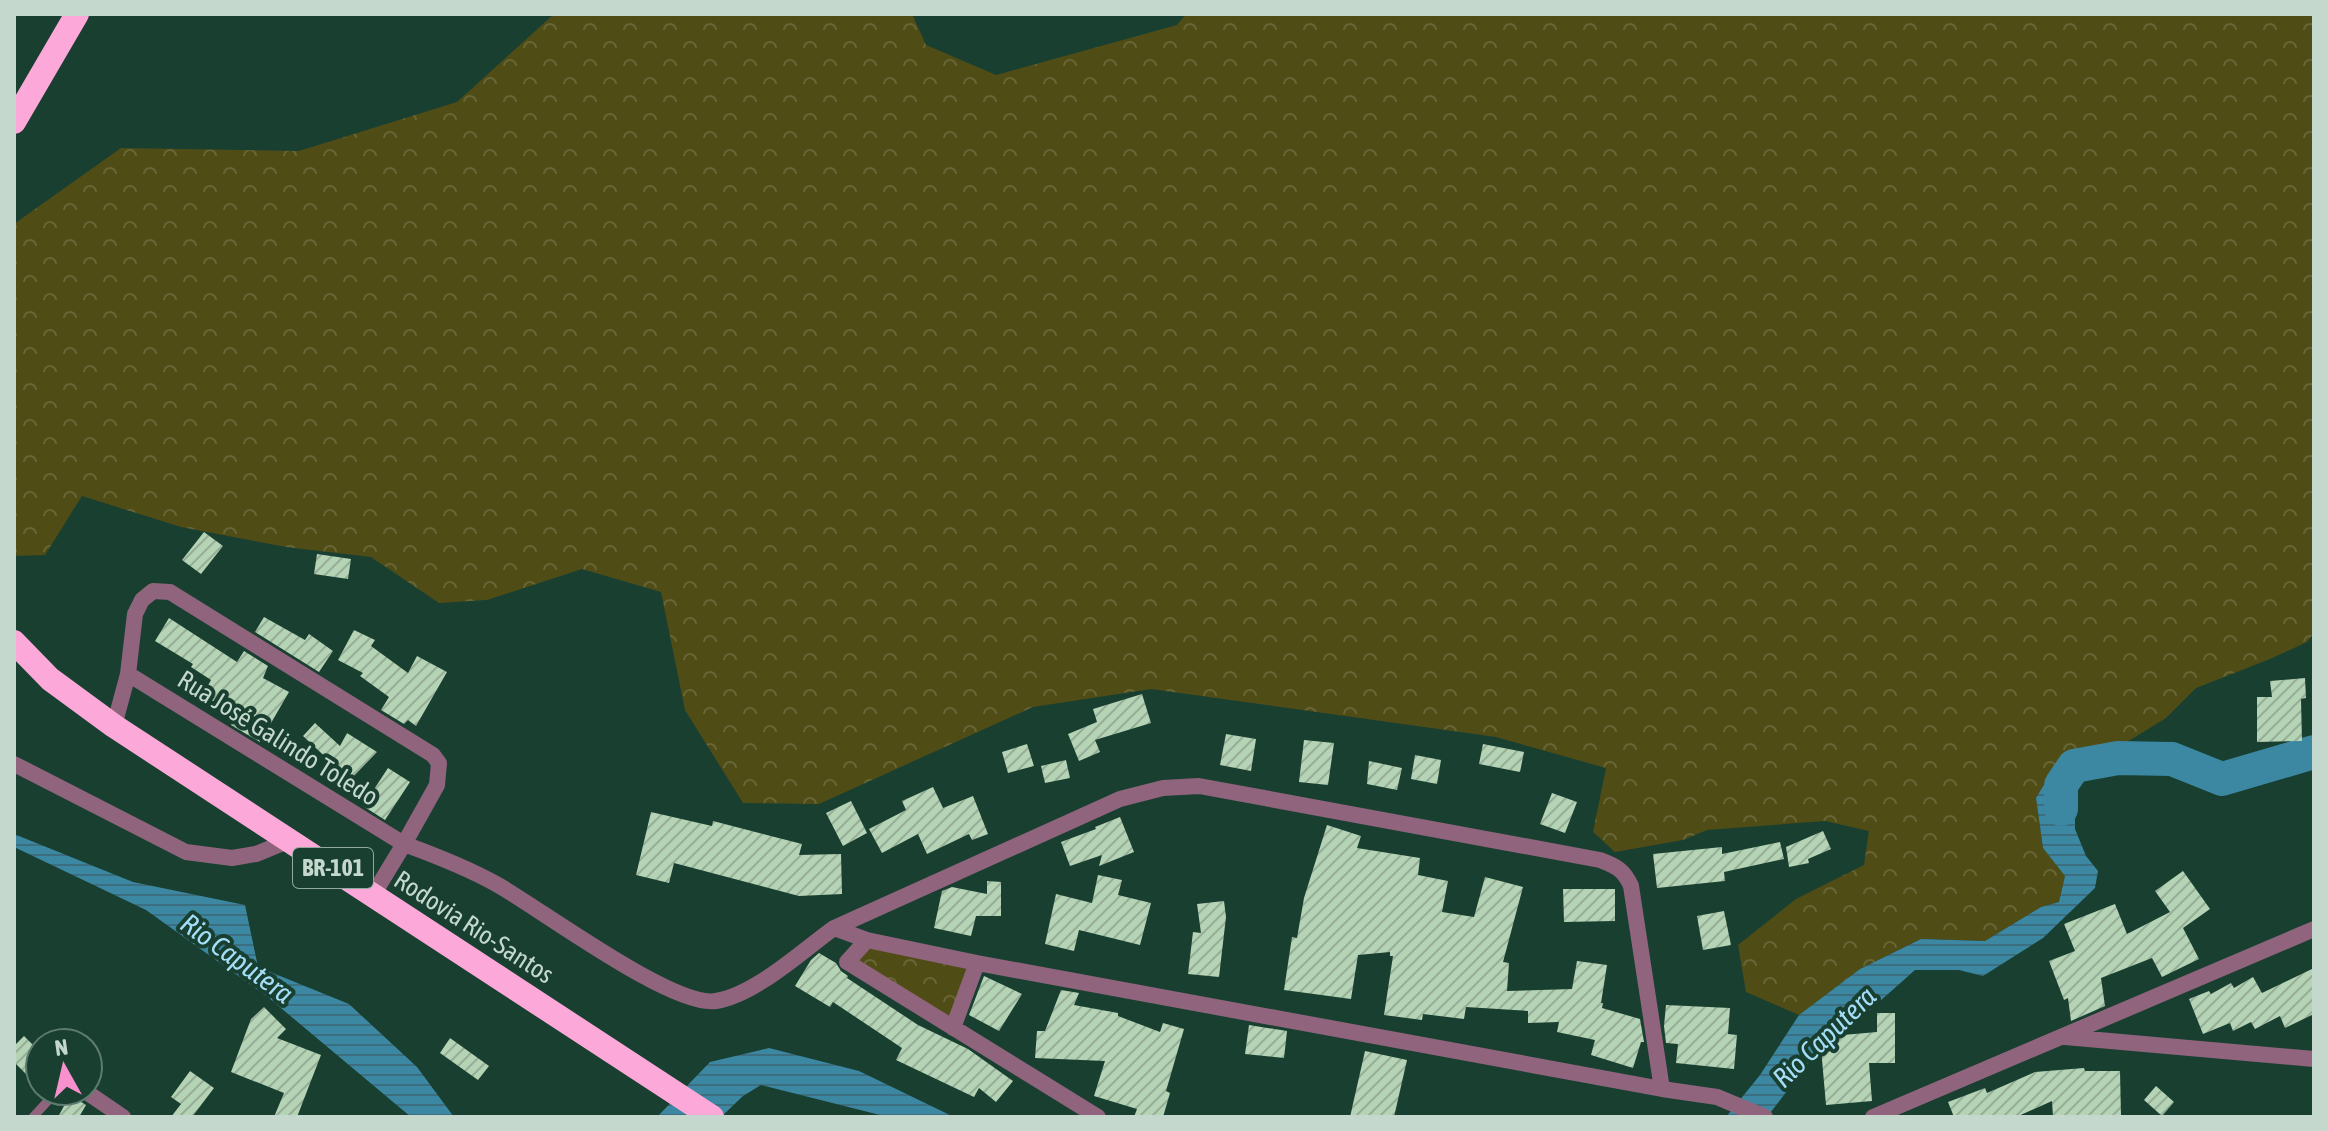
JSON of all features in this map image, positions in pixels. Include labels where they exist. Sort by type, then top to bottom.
[{"type":"highway","points":[[14,122],[77,14]]},
{"type":"highway","name":"Rodovia Rio-Santos","points":[[14,642],[50,679],[114,726],[712,1117]]},
{"type":"street","points":[[114,726],[128,674],[135,614],[142,600],[153,591],[170,592],[433,755],[439,763],[437,785],[373,895]]},
{"type":"street","name":"Rua José Galindo Toledo","points":[[128,674],[404,844],[450,860],[498,885],[636,973],[682,996],[711,1002],[732,998],[834,928],[1120,799],[1163,788],[1199,786],[1585,857],[1617,867],[1631,886],[1662,1089]]},
{"type":"street","points":[[14,764],[186,852],[232,858],[256,854],[290,840]]},
{"type":"street","points":[[834,928],[867,940],[977,963],[1717,1097],[1765,1117]]},
{"type":"street","points":[[1873,1117],[2314,929]]},
{"type":"street","points":[[867,940],[847,962],[1098,1117]]},
{"type":"street","points":[[953,1028],[977,963]]},
{"type":"street","points":[[2060,1037],[2314,1059]]},
{"type":"street","points":[[104,1104],[123,1117]]},
{"type":"green space","points":[[554,14],[912,14],[926,45],[996,75],[1177,25],[1186,14],[2314,14],[2314,633],[2307,642],[2196,688],[2166,718],[2114,750],[2058,761],[2036,798],[2043,848],[2065,876],[2059,902],[2041,907],[1985,941],[1921,939],[1860,969],[1799,1015],[1746,992],[1738,945],[1796,899],[1864,865],[1869,831],[1825,821],[1707,830],[1683,840],[1615,852],[1593,832],[1606,768],[1496,737],[1151,689],[1033,707],[819,804],[743,803],[685,710],[661,592],[582,569],[487,600],[439,603],[371,557],[286,547],[181,527],[82,496],[45,555],[14,556],[14,224],[121,148],[299,151],[457,102]]},
{"type":"green space","points":[[868,944],[971,968],[951,1021],[853,961]]},
{"type":"water","points":[[2058,761],[2074,766],[2067,795],[2075,815],[2075,829],[2086,856],[2098,871],[2095,888],[2043,938],[1983,976],[1959,970],[1915,970],[1814,1056],[1767,1117],[1726,1117],[1760,1075],[1799,1015],[1860,969],[1921,939],[1985,941],[2041,907],[2059,902],[2065,876],[2043,848],[2036,798]]},
{"type":"water","points":[[14,834],[133,882],[245,905],[258,967],[349,1004],[417,1067],[454,1117],[411,1117],[269,998],[146,910],[14,847]]},
{"type":"water","points":[[769,1048],[859,1071],[954,1117],[888,1117],[761,1085],[743,1096],[721,1117],[657,1117],[710,1062]]},
{"type":"building","points":[[204,532],[223,546],[201,574],[182,560]]},
{"type":"building","points":[[317,554],[351,559],[348,579],[314,574]]},
{"type":"building","points":[[264,617],[305,640],[309,634],[333,651],[319,672],[255,632]]},
{"type":"building","points":[[169,618],[237,662],[244,651],[268,666],[263,678],[289,692],[260,742],[231,725],[234,721],[199,702],[211,680],[191,667],[193,664],[155,641]]},
{"type":"building","points":[[354,630],[375,640],[371,646],[408,673],[417,656],[447,672],[416,726],[408,720],[404,724],[381,710],[389,697],[360,676],[363,673],[338,660]]},
{"type":"building","points":[[2305,678],[2306,698],[2301,699],[2302,741],[2257,742],[2257,697],[2272,697],[2270,681]]},
{"type":"building","points":[[1142,694],[1151,723],[1095,740],[1100,752],[1079,761],[1068,734],[1097,722],[1093,709]]},
{"type":"building","points":[[315,723],[340,746],[347,733],[377,752],[350,780],[303,736]]},
{"type":"building","points":[[1226,734],[1256,739],[1251,771],[1220,765]]},
{"type":"building","points":[[1304,740],[1334,743],[1328,785],[1299,782]]},
{"type":"building","points":[[1027,744],[1034,766],[1008,773],[1002,752]]},
{"type":"building","points":[[1483,744],[1524,752],[1520,772],[1479,764]]},
{"type":"building","points":[[1415,755],[1441,760],[1437,784],[1411,779]]},
{"type":"building","points":[[1066,760],[1070,778],[1045,783],[1041,766]]},
{"type":"building","points":[[1369,761],[1402,768],[1397,790],[1367,784]]},
{"type":"building","points":[[388,768],[410,782],[385,820],[363,806]]},
{"type":"building","points":[[933,787],[943,808],[973,796],[988,834],[972,840],[969,834],[927,854],[918,834],[882,853],[869,829],[906,810],[902,801]]},
{"type":"building","points":[[1552,793],[1577,802],[1565,833],[1540,824]]},
{"type":"building","points":[[851,801],[867,833],[843,846],[826,813]]},
{"type":"building","points":[[651,812],[712,826],[713,821],[802,844],[799,855],[841,854],[842,894],[799,896],[674,863],[669,883],[636,875]]},
{"type":"building","points":[[1120,817],[1134,852],[1099,866],[1102,855],[1070,866],[1061,842]]},
{"type":"building","points":[[1327,825],[1361,836],[1357,848],[1420,858],[1418,875],[1448,881],[1442,912],[1474,917],[1485,877],[1523,887],[1503,962],[1509,963],[1507,991],[1572,989],[1577,961],[1607,965],[1602,1008],[1640,1019],[1644,1042],[1641,1042],[1633,1068],[1591,1055],[1595,1040],[1557,1032],[1559,1022],[1528,1023],[1528,1011],[1466,1007],[1464,1019],[1423,1014],[1422,1020],[1384,1015],[1393,956],[1390,952],[1358,955],[1351,999],[1284,990],[1292,937],[1297,938],[1304,898]]},
{"type":"building","points":[[1823,831],[1831,849],[1808,859],[1809,863],[1789,867],[1786,847]]},
{"type":"building","points":[[1780,842],[1784,859],[1724,872],[1725,881],[1657,888],[1653,854],[1722,847],[1722,854]]},
{"type":"building","points":[[2183,871],[2210,909],[2183,928],[2199,959],[2162,977],[2152,958],[2101,978],[2105,1006],[2071,1021],[2068,998],[2064,1000],[2049,961],[2075,951],[2064,924],[2115,904],[2127,934],[2170,912],[2155,891]]},
{"type":"building","points":[[1098,875],[1122,880],[1118,895],[1151,903],[1140,945],[1079,930],[1074,951],[1045,944],[1056,894],[1092,903]]},
{"type":"building","points":[[987,881],[1001,882],[1001,916],[976,916],[971,936],[934,928],[942,891],[952,887],[987,894]]},
{"type":"building","points":[[1563,889],[1615,889],[1615,921],[1564,922]]},
{"type":"building","points":[[1224,901],[1226,917],[1219,977],[1188,974],[1193,932],[1201,933],[1197,904]]},
{"type":"building","points":[[1724,911],[1731,945],[1703,950],[1697,916]]},
{"type":"building","points":[[819,953],[836,963],[847,978],[918,1025],[968,1049],[1013,1081],[996,1102],[979,1088],[974,1097],[896,1060],[902,1048],[833,1002],[830,1007],[795,986]]},
{"type":"building","points":[[2314,968],[2314,1014],[2285,1028],[2280,1016],[2255,1029],[2251,1022],[2233,1031],[2230,1023],[2203,1034],[2189,999],[2209,991],[2211,994],[2231,983],[2234,988],[2253,977],[2262,993]]},
{"type":"building","points":[[984,976],[1022,994],[999,1031],[969,1015]]},
{"type":"building","points":[[1061,990],[1079,993],[1074,1005],[1118,1013],[1118,1016],[1160,1032],[1163,1023],[1184,1029],[1166,1091],[1170,1093],[1163,1117],[1134,1117],[1137,1109],[1094,1096],[1105,1061],[1035,1058],[1037,1031],[1045,1031]]},
{"type":"building","points":[[1666,1005],[1730,1008],[1728,1034],[1737,1035],[1734,1069],[1676,1063],[1678,1044],[1666,1043]]},
{"type":"building","points":[[264,1007],[286,1029],[277,1038],[321,1055],[297,1117],[274,1117],[284,1093],[231,1072],[251,1019]]},
{"type":"building","points":[[1877,1013],[1895,1013],[1895,1063],[1869,1063],[1872,1101],[1826,1105],[1820,1037],[1877,1032]]},
{"type":"building","points":[[1249,1025],[1287,1031],[1284,1058],[1245,1054]]},
{"type":"building","points":[[24,1036],[24,1072],[14,1062],[14,1046]]},
{"type":"building","points":[[450,1038],[489,1066],[478,1080],[440,1053]]},
{"type":"building","points":[[1365,1051],[1407,1060],[1394,1117],[1350,1117]]},
{"type":"building","points":[[2084,1068],[2085,1071],[2120,1071],[2121,1116],[2053,1117],[2052,1101],[2016,1117],[1954,1117],[1948,1102],[1985,1088],[1987,1093],[2035,1072]]},
{"type":"building","points":[[190,1071],[214,1088],[192,1117],[171,1117],[181,1104],[171,1097]]},
{"type":"building","points":[[2156,1086],[2174,1102],[2162,1116],[2144,1100]]},
{"type":"building","points":[[63,1107],[85,1107],[79,1117],[58,1117]]},
{"type":"waterway","name":"Rio Caputera","points":[[2061,809],[2061,785],[2074,766],[2118,758],[2172,759],[2222,779],[2314,752]]}]
